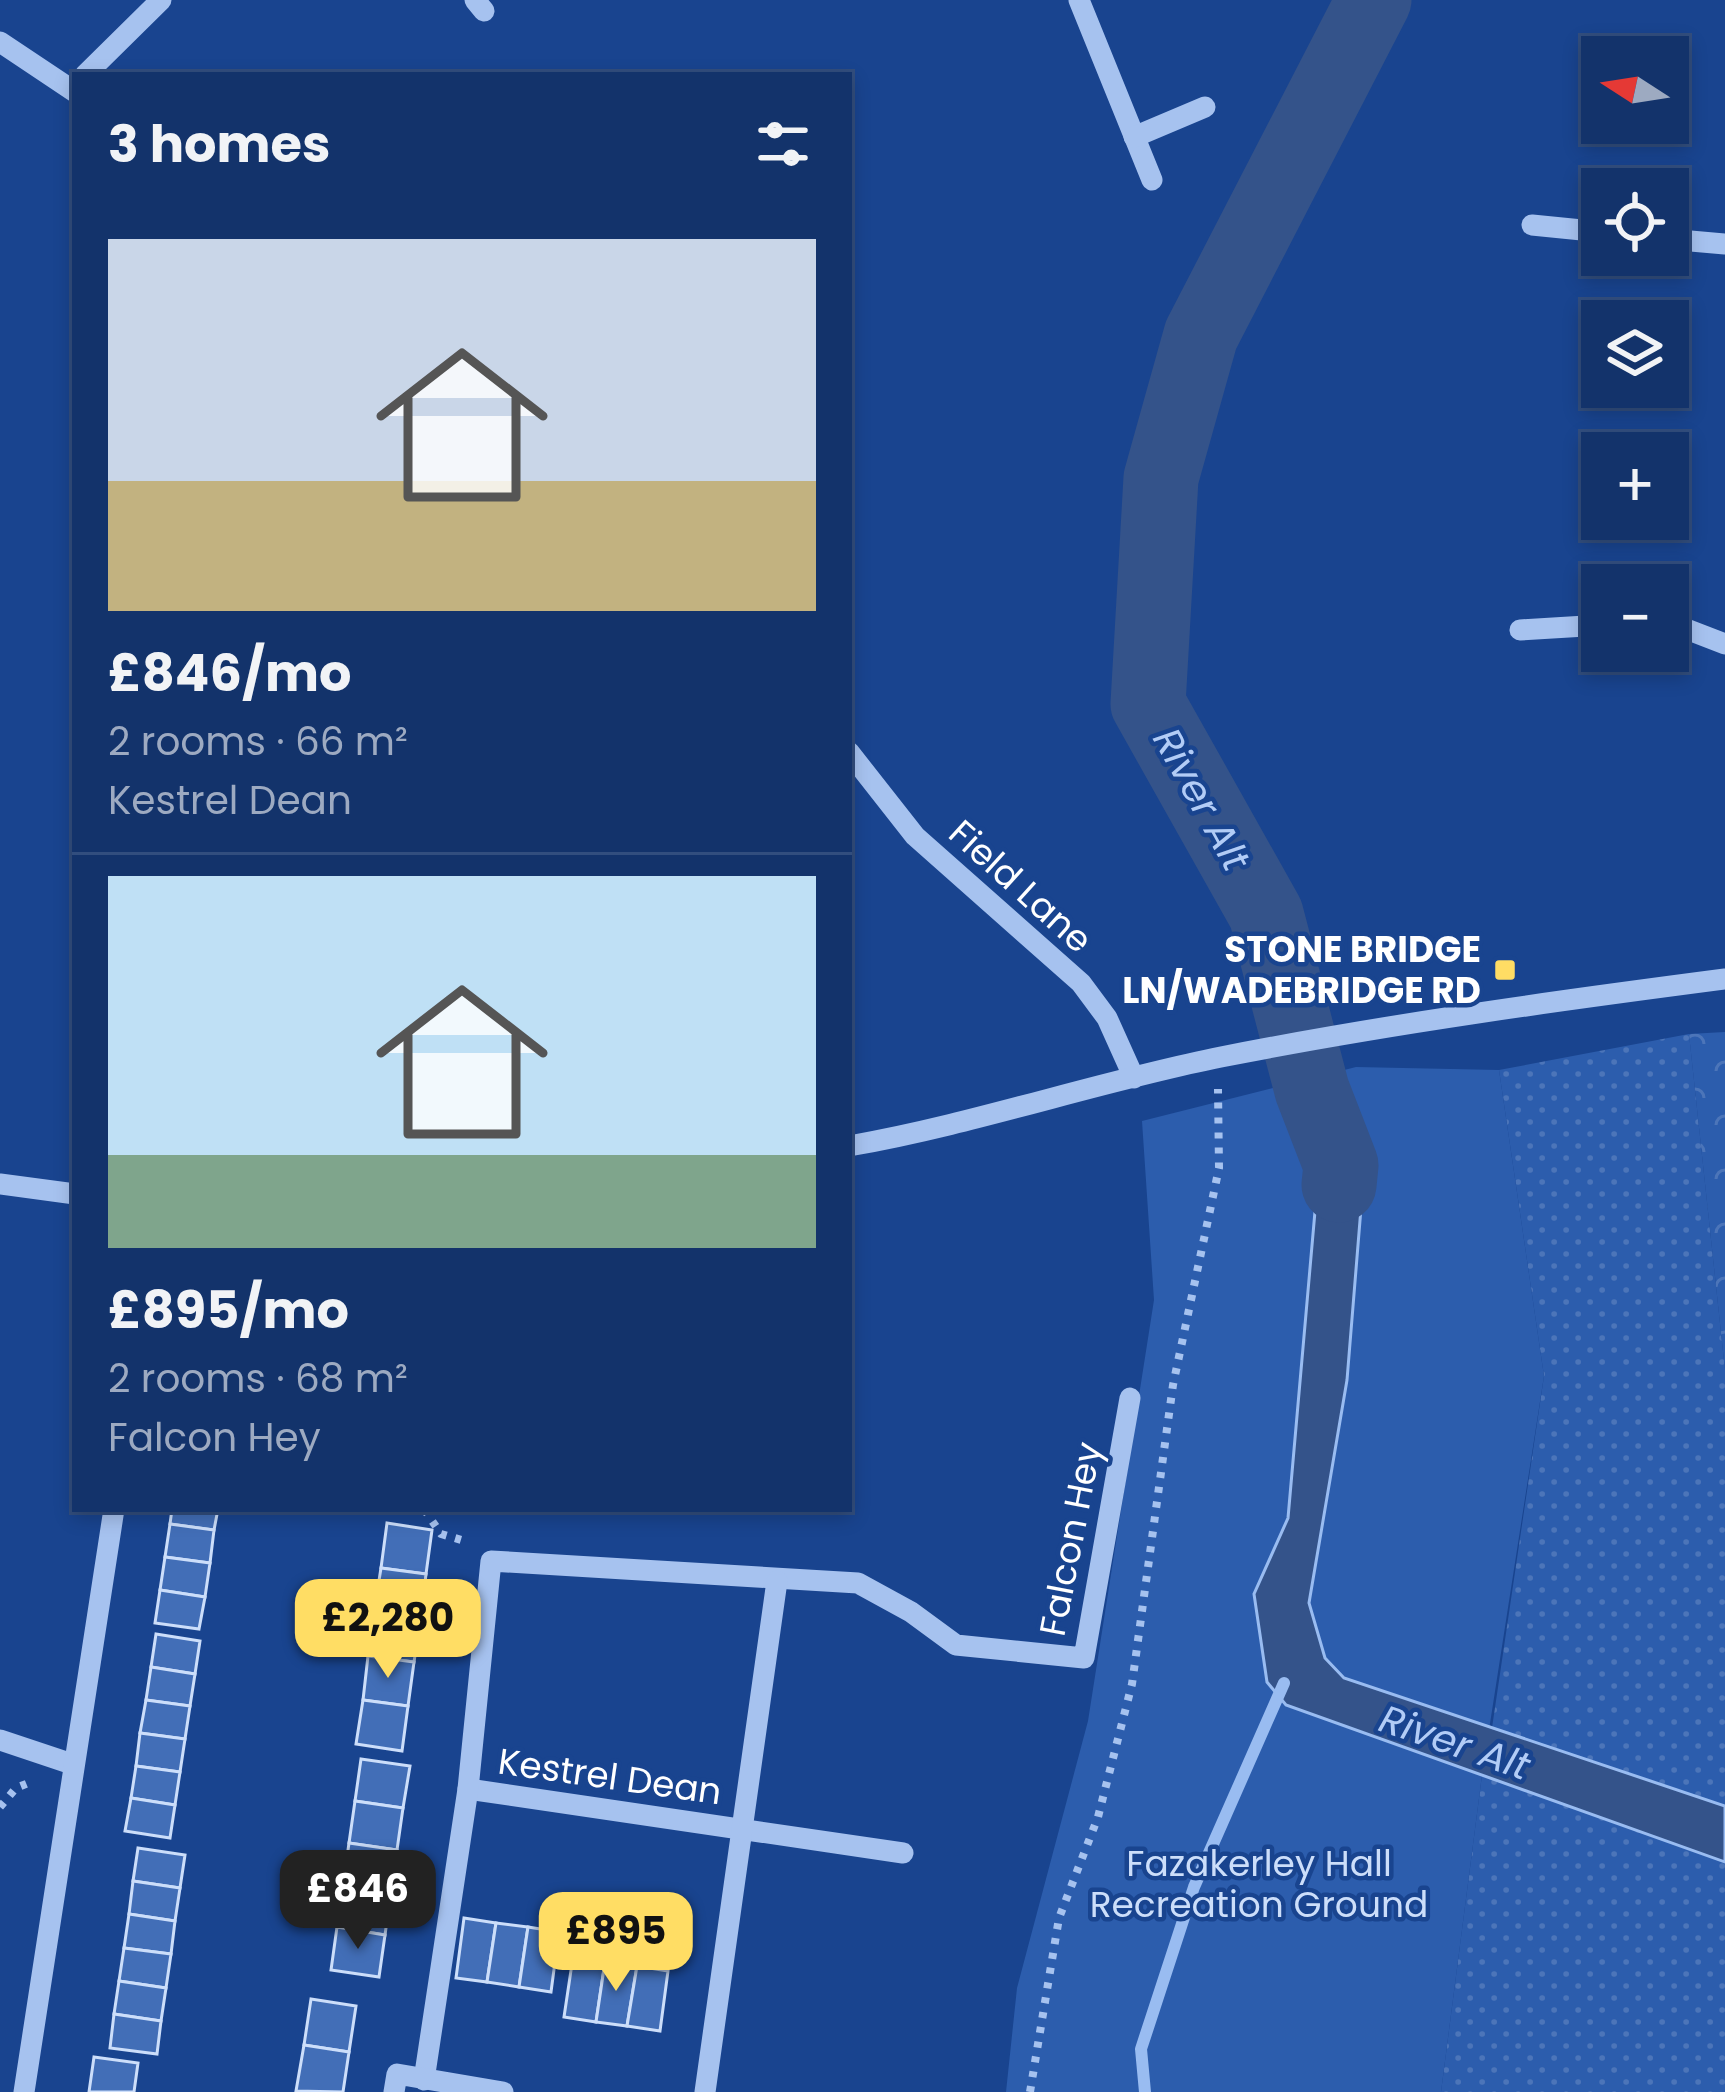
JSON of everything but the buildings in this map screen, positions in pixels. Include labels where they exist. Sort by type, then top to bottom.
[{"type":"street","points":[[90,72],[161,0]]},
{"type":"street","points":[[1078,0],[1152,180]]},
{"type":"street","points":[[0,42],[72,82]]},
{"type":"street","points":[[1135,137],[1205,107]]},
{"type":"street","points":[[1532,225],[1581,230]]},
{"type":"street","points":[[1689,240],[1725,244]]},
{"type":"street","points":[[1520,630],[1581,626]]},
{"type":"street","points":[[1689,630],[1725,644]]},
{"type":"street","name":"Field Lane","points":[[852,756],[915,836],[1081,983],[1107,1018],[1134,1078]]},
{"type":"street","points":[[852,1145],[929,1132],[1217,1058],[1468,1013],[1725,979]]},
{"type":"street","points":[[0,1184],[72,1194]]},
{"type":"street","name":"Falcon Hey","points":[[491,1561],[857,1583],[911,1612],[956,1645],[1084,1658],[1130,1398]]},
{"type":"street","points":[[24,2092],[114,1512]]},
{"type":"street","name":"Kestrel Dean","points":[[424,2080],[468,1789],[491,1561]]},
{"type":"street","points":[[705,2092],[777,1581]]},
{"type":"street","points":[[0,1740],[72,1764]]},
{"type":"street","name":"Kestrel Dean","points":[[468,1789],[742,1828]]},
{"type":"street","points":[[742,1828],[903,1853]]},
{"type":"street","points":[[394,2092],[397,2074],[502,2092]]},
{"type":"path","points":[[1030,2092],[1060,1918],[1098,1817],[1132,1684],[1173,1385],[1219,1168],[1217,1058]]},
{"type":"path","points":[[426,1512],[441,1534],[477,1545],[491,1561]]},
{"type":"green space","points":[[1725,1032],[1725,1370],[1689,1034]]},
{"type":"green space","points":[[1689,1034],[1725,1370],[1725,1806],[1492,1728],[1544,1376],[1499,1070]]},
{"type":"green space","name":"Fazakerley Hall Recreation Ground","points":[[1356,1067],[1499,1070],[1544,1376],[1482,1775],[1441,2092],[1006,2092],[1017,1988],[1088,1721],[1154,1300],[1142,1121]]},
{"type":"green space","points":[[1482,1775],[1725,1862],[1725,2092],[1441,2092]]},
{"type":"water","points":[[1336,1084],[1365,1159],[1347,1380],[1309,1603],[1325,1658],[1344,1678],[1725,1806],[1725,1862],[1286,1705],[1267,1682],[1254,1594],[1288,1518],[1319,1166],[1297,1094]]},
{"type":"waterway","name":"River Alt","points":[[1339,1185],[1341,1165],[1312,1090],[1266,914],[1148,704],[1161,478],[1201,335],[1374,0]]},
{"type":"waterway","points":[[1145,2092],[1141,2049],[1194,1887],[1284,1683]]},
{"type":"place","name":"STONE BRIDGE LN/WADEBRIDGE RD","points":[[1505,970]]}]
